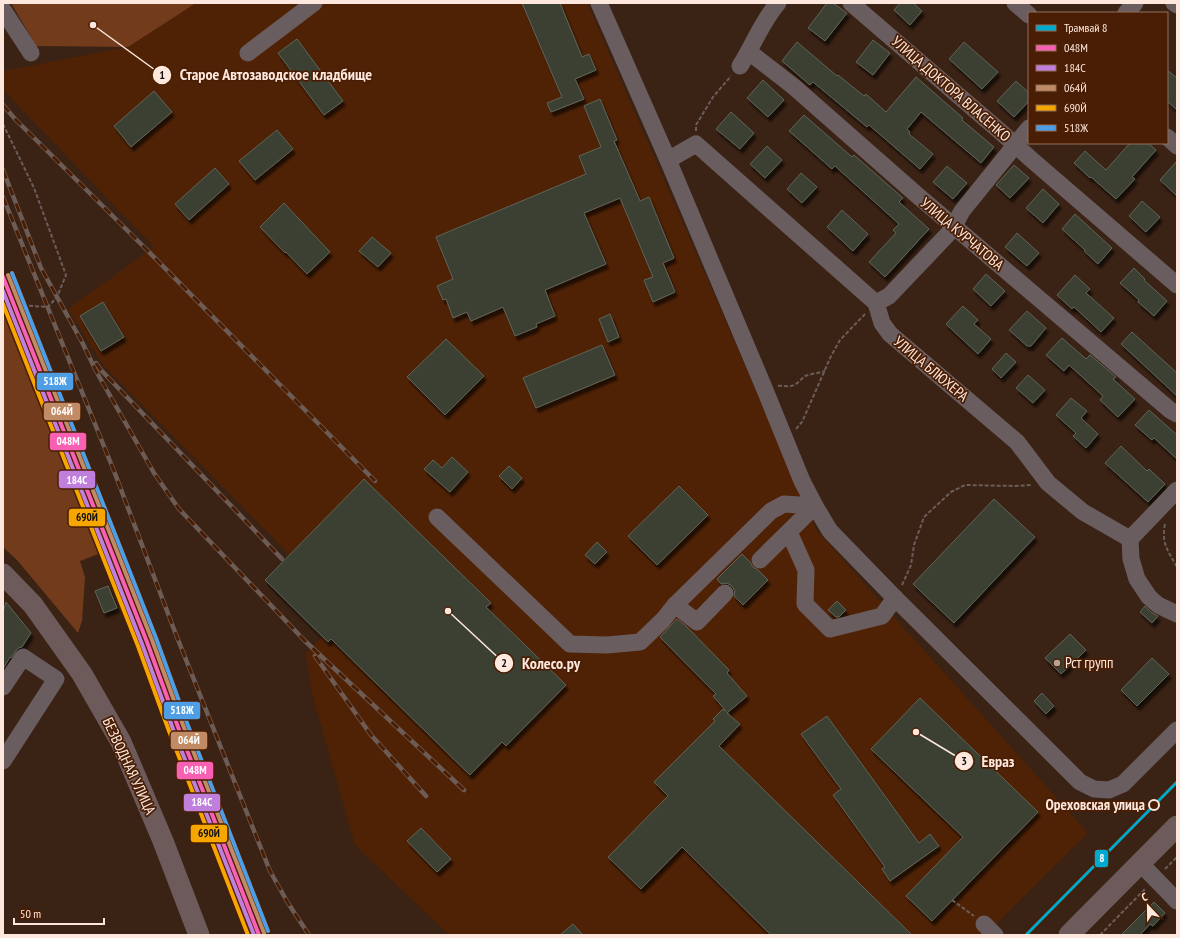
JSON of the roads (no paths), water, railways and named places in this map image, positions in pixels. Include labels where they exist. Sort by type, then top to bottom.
[{"type":"main road","name":"БЕЗВОДНАЯ УЛИЦА","points":[[3,574],[33,606],[82,674],[121,742],[164,841],[199,935]]},
{"type":"main road","points":[[1069,935],[1177,826]]},
{"type":"street","points":[[248,53],[314,3]]},
{"type":"street","points":[[599,3],[668,160],[802,481],[830,531],[895,598],[1080,782],[1094,789],[1109,790],[1123,784],[1177,730]]},
{"type":"street","name":"УЛИЦА КУРЧАТОВА","points":[[778,3],[770,11],[744,59],[793,86],[917,195],[1170,410],[1177,414]]},
{"type":"street","name":"УЛИЦА ДОКТОРА ВЛАСЕНКО","points":[[851,3],[1177,285]]},
{"type":"street","points":[[1015,3],[1028,14]]},
{"type":"street","points":[[1127,12],[1135,3]]},
{"type":"street","points":[[3,10],[31,53]]},
{"type":"street","points":[[668,160],[696,144],[876,304],[888,296],[954,226],[962,212],[1028,129]]},
{"type":"street","points":[[1168,138],[1177,146]]},
{"type":"street","name":"УЛИЦА БЛЮХЕРА","points":[[876,304],[882,323],[890,334],[1017,442],[1048,483],[1083,512],[1130,539]]},
{"type":"street","points":[[1174,495],[1130,539],[1131,559],[1137,579],[1149,597],[1158,605],[1177,614]]},
{"type":"street","points":[[437,517],[570,644],[607,645],[640,642],[663,620],[675,605],[771,511],[784,504],[815,506]]},
{"type":"street","points":[[760,560],[815,506]]},
{"type":"street","points":[[789,532],[806,570],[805,604],[830,629],[882,616],[895,598]]},
{"type":"street","points":[[675,605],[697,622],[725,593]]},
{"type":"street","points":[[3,687],[23,657],[56,679],[3,761]]},
{"type":"street","points":[[1140,864],[1177,902]]},
{"type":"railway","points":[[3,105],[15,119],[147,250],[375,481]]},
{"type":"railway","points":[[3,170],[41,268],[82,342],[96,371],[154,473],[179,509],[305,641],[464,790]]},
{"type":"railway","points":[[3,197],[114,471],[175,632],[270,871],[288,903],[309,935]]},
{"type":"railway","points":[[96,363],[100,369],[282,559]]},
{"type":"railway","points":[[315,656],[371,735],[426,796]]},
{"type":"tram line","name":"8","points":[[1026,935],[1177,782]]},
{"type":"place","name":"Старое Автозаводское кладбище","points":[[93,25]]},
{"type":"place","name":"Колесо.ру","points":[[448,611]]},
{"type":"place","name":"Рст групп","points":[[1057,663]]},
{"type":"place","name":"Евраз","points":[[916,732]]},
{"type":"place","name":"Ореховская улица","points":[[1154,805]]}]
